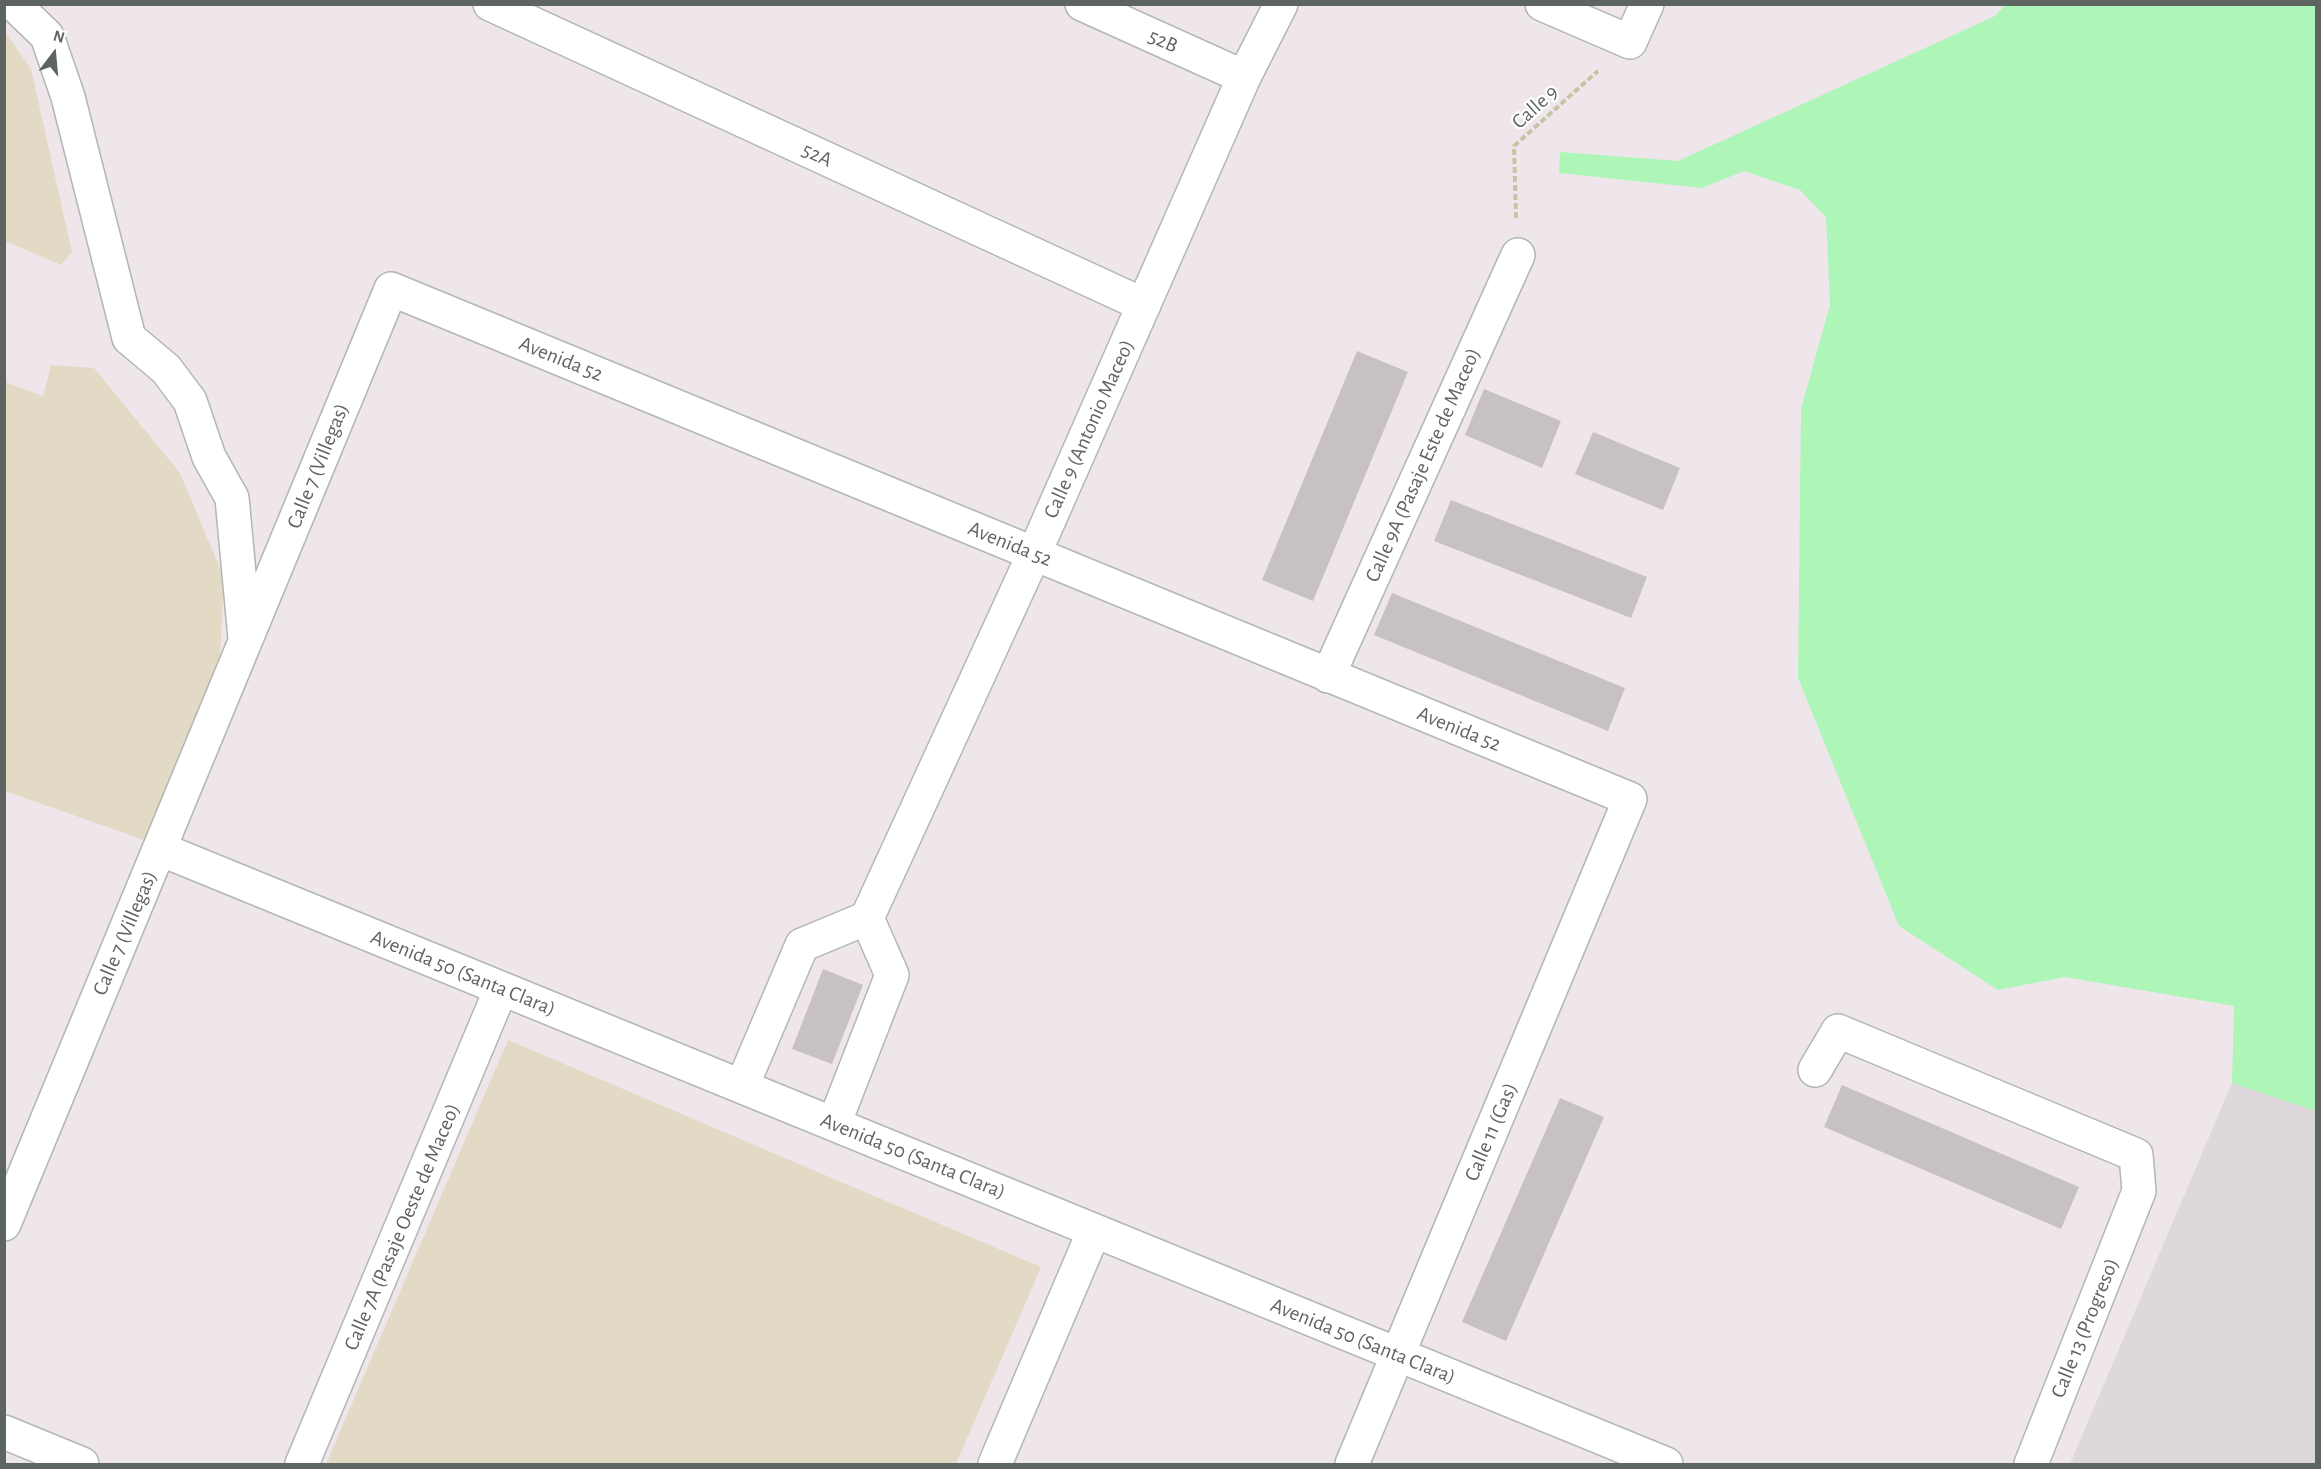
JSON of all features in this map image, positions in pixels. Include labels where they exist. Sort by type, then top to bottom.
[{"type":"street","name":"Calle 7 (Villegas)","points":[[14,4],[47,36],[68,97],[129,338],[166,369],[190,401],[209,457],[232,498],[246,643]]},
{"type":"street","name":"52A","points":[[490,4],[1144,305]]},
{"type":"street","name":"52B","points":[[1082,4],[1244,77]]},
{"type":"street","name":"Calle 9 (Antonio Maceo)","points":[[867,918],[1034,554],[1244,77],[1281,4]]},
{"type":"street","points":[[1542,4],[1630,42],[1647,4]]},
{"type":"street","name":"Calle 9A (Pasaje Este de Maceo)","points":[[1328,676],[1518,255]]},
{"type":"street","name":"Calle 7 (Villegas)","points":[[4,1224],[391,289]]},
{"type":"street","name":"Avenida 52","points":[[391,289],[1630,799]]},
{"type":"street","name":"Calle 11 (Gas)","points":[[1352,1464],[1630,799]]},
{"type":"street","name":"Avenida 50 (Santa Clara)","points":[[160,849],[1666,1464]]},
{"type":"street","points":[[742,1086],[802,945],[867,918],[892,975],[834,1124]]},
{"type":"street","name":"Calle 7A (Pasaje Oeste de Maceo)","points":[[302,1464],[501,989]]},
{"type":"street","name":"Calle 13 (Progreso)","points":[[1815,1070],[1838,1030],[2136,1155],[2139,1191],[2031,1464]]},
{"type":"street","points":[[995,1464],[1094,1231]]},
{"type":"street","points":[[4,1432],[82,1464]]},
{"type":"path","name":"Calle 9","points":[[1518,255],[1514,146],[1630,42]]},
{"type":"shaded area","points":[[2006,4],[2316,5],[2316,1111],[2232,1083],[2234,1006],[2065,977],[1998,990],[1899,926],[1798,678],[1801,409],[1830,305],[1826,217],[1800,190],[1744,171],[1702,188],[1559,173],[1560,152],[1678,161],[1995,16]]},
{"type":"shaded area","points":[[4,30],[31,69],[72,252],[61,265],[5,241]]},
{"type":"shaded area","points":[[51,365],[94,368],[180,473],[224,578],[220,658],[144,840],[5,791],[5,382],[43,396]]},
{"type":"shaded area","points":[[508,1040],[1041,1267],[956,1464],[326,1464]]},
{"type":"shaded area","points":[[2232,1083],[2316,1111],[2316,1464],[2070,1464]]},
{"type":"building","points":[[1357,351],[1408,372],[1313,601],[1262,580]]},
{"type":"building","points":[[1484,389],[1561,421],[1542,468],[1465,435]]},
{"type":"building","points":[[1593,432],[1680,468],[1663,510],[1575,474]]},
{"type":"building","points":[[1451,500],[1647,577],[1631,618],[1434,541]]},
{"type":"building","points":[[1392,593],[1625,688],[1608,731],[1374,635]]},
{"type":"building","points":[[823,969],[863,985],[832,1064],[792,1049]]},
{"type":"building","points":[[1842,1085],[2079,1187],[2061,1229],[1824,1127]]},
{"type":"building","points":[[1560,1098],[1604,1117],[1506,1341],[1462,1322]]}]
